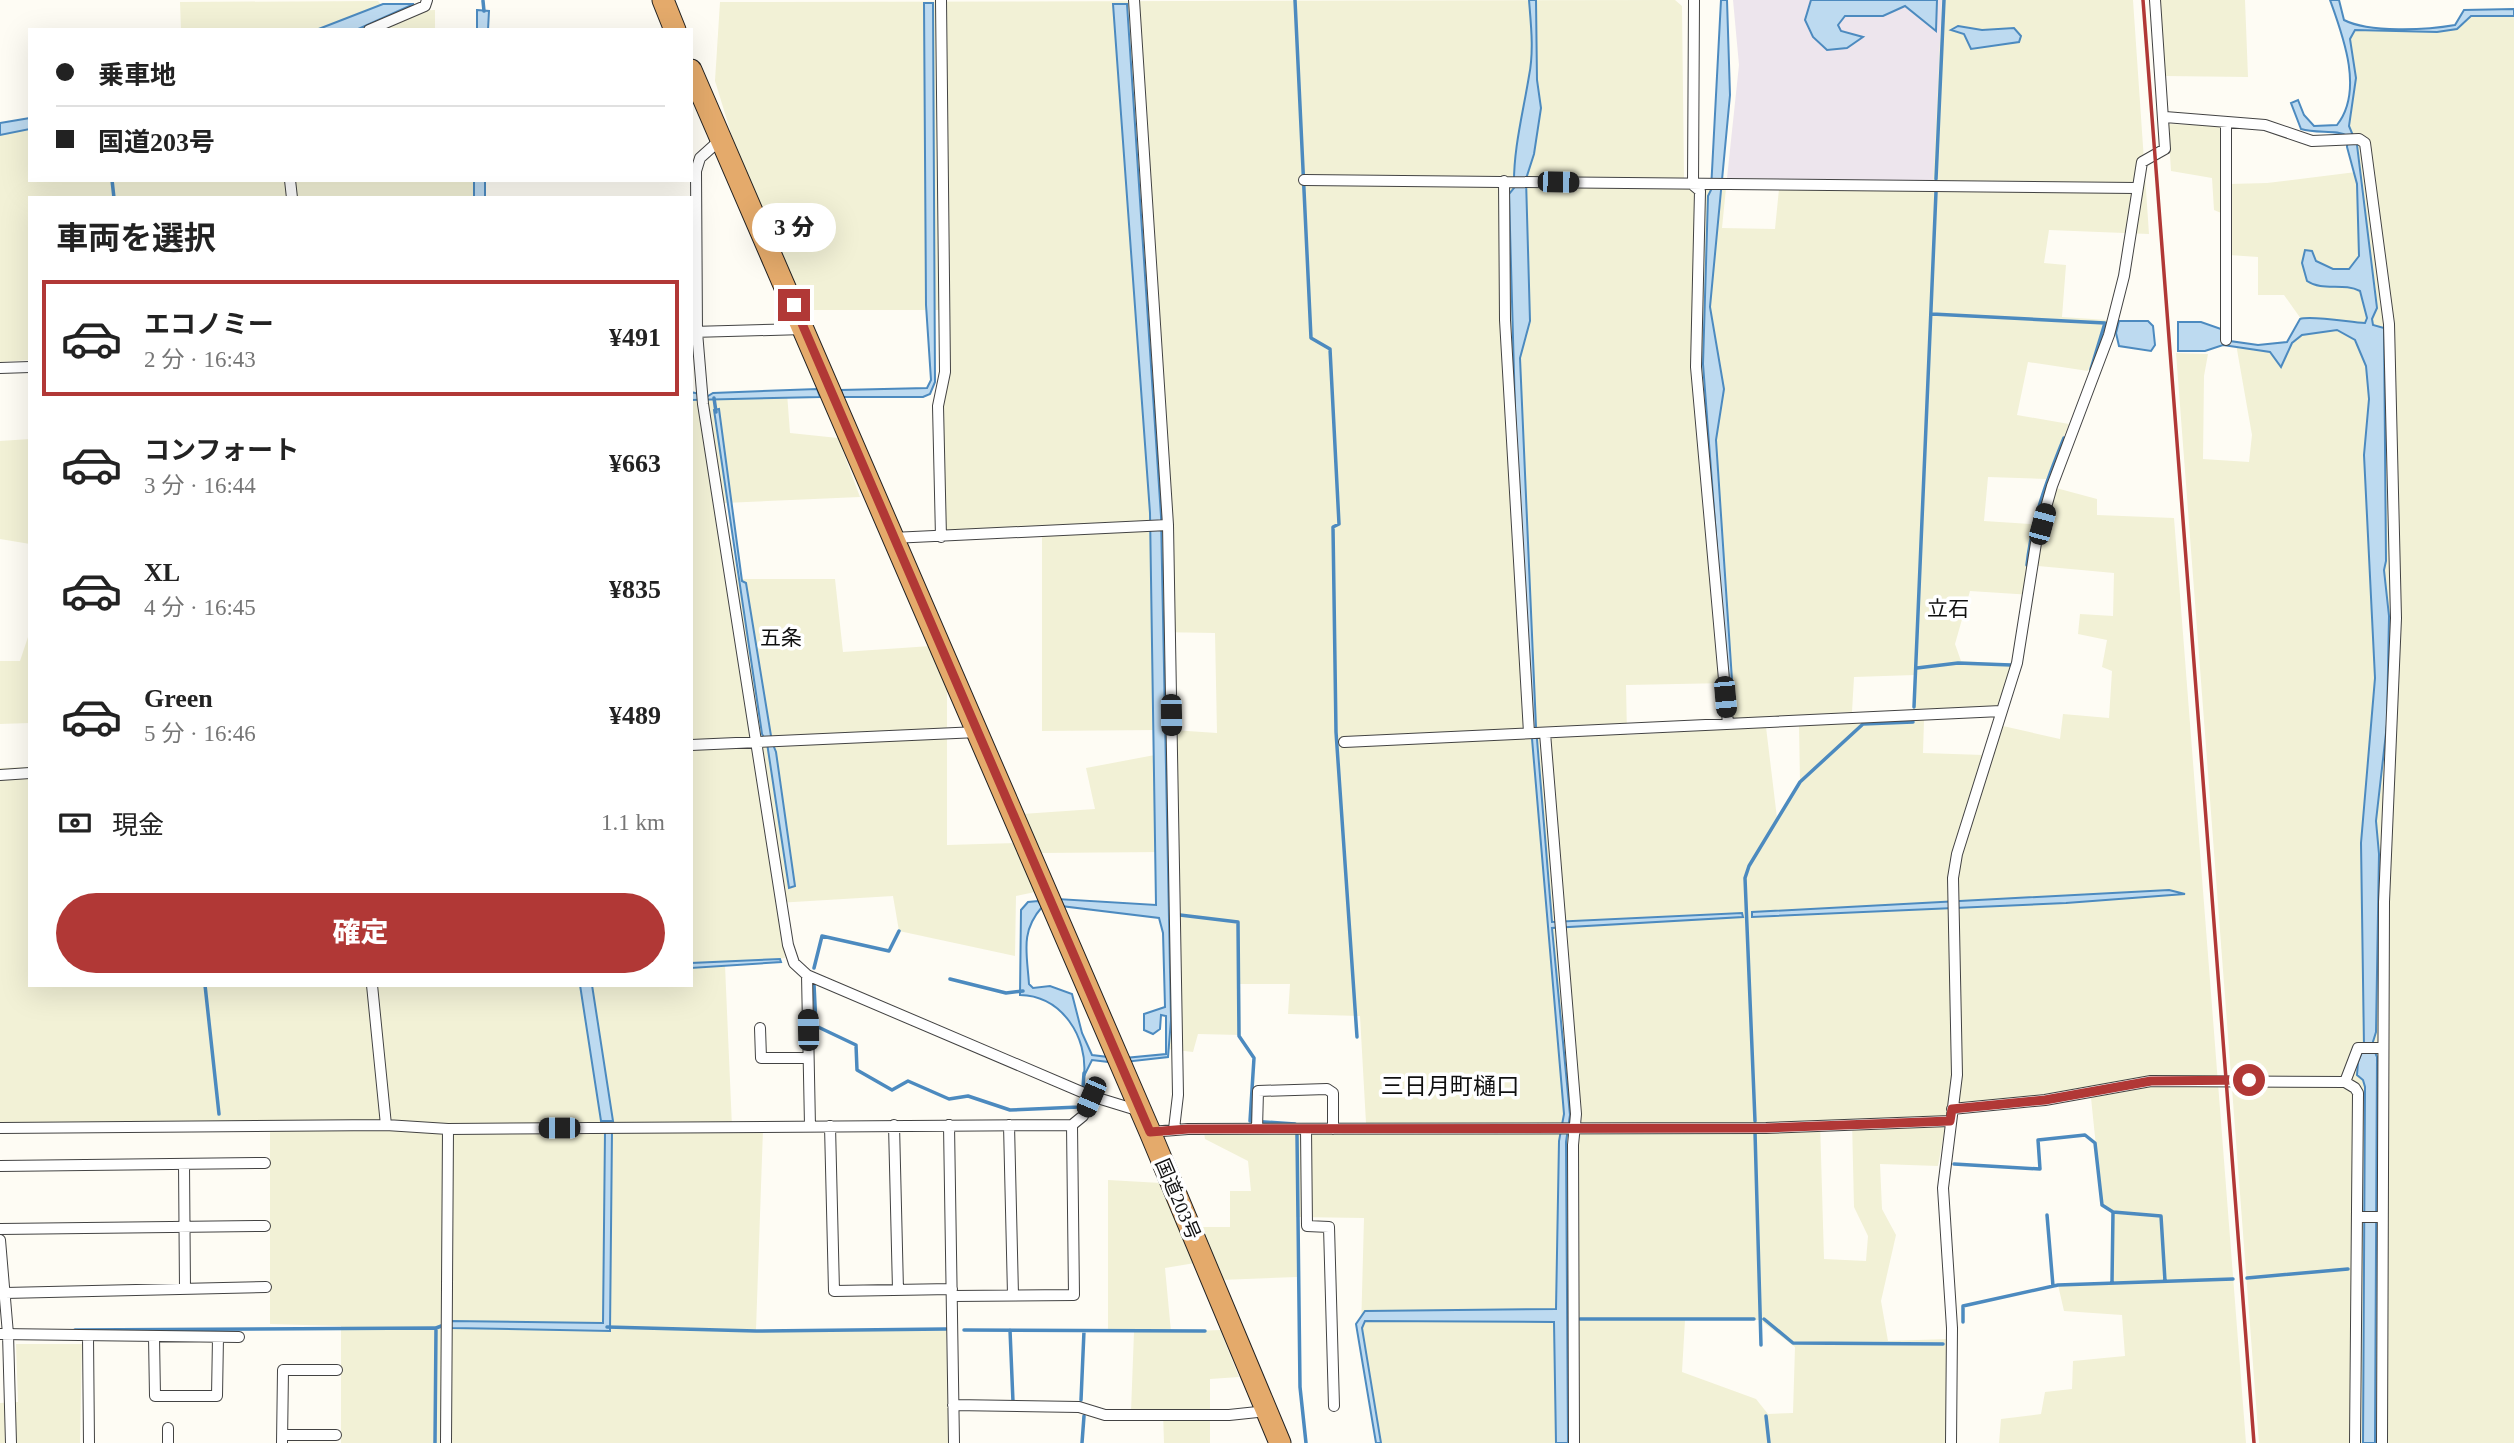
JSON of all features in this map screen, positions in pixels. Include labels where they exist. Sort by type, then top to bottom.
[{"type":"highway","points":[[663,0],[674,28]]},
{"type":"highway","name":"国道203号","points":[[693,75],[1150,1132],[1280,1443]]},
{"type":"street","points":[[374,28],[410,14],[425,6],[427,0]]},
{"type":"street","points":[[941,0],[945,372],[937,406],[941,537]]},
{"type":"street","points":[[1134,0],[1168,525],[1178,1095],[1174,1129]]},
{"type":"street","points":[[1694,0],[1693,185],[1700,191],[1696,367],[1728,724]]},
{"type":"street","points":[[1951,1443],[1952,1328],[1943,1188],[1958,1034],[1953,905],[1957,854],[2017,663],[2036,543],[2052,486],[2109,335],[2123,276],[2142,163],[2165,149],[2165,117],[2155,0]]},
{"type":"street","points":[[2165,117],[2264,125],[2312,141],[2359,139],[2365,144],[2389,336],[2396,618],[2384,902],[2382,1443]]},
{"type":"street","points":[[2226,122],[2227,340]]},
{"type":"street","points":[[720,140],[700,158],[696,171],[694,332],[788,945],[794,963],[807,975],[1091,1097],[1140,1111]]},
{"type":"street","points":[[1304,180],[2136,188]]},
{"type":"street","points":[[1507,181],[1505,320],[1529,733]]},
{"type":"street","points":[[694,332],[804,329]]},
{"type":"street","points":[[0,368],[28,367]]},
{"type":"street","points":[[892,538],[1168,525]]},
{"type":"street","points":[[1344,742],[2001,711]]},
{"type":"street","points":[[693,746],[978,732]]},
{"type":"street","points":[[1545,733],[1576,1129],[1574,1443]]},
{"type":"street","points":[[0,775],[28,773]]},
{"type":"street","points":[[807,975],[810,1126]]},
{"type":"street","points":[[372,987],[386,1125]]},
{"type":"street","points":[[760,1028],[761,1058],[808,1058]]},
{"type":"street","points":[[2345,1083],[2358,1048],[2383,1048]]},
{"type":"street","points":[[1150,1132],[1174,1129],[1766,1128],[1951,1115],[2151,1081],[2345,1083],[2358,1093],[2355,1443]]},
{"type":"street","points":[[1257,1129],[1258,1091],[1327,1089],[1333,1093],[1332,1129]]},
{"type":"street","points":[[0,1128],[386,1125],[448,1129],[1072,1125],[1083,1116],[1091,1097]]},
{"type":"street","points":[[894,1125],[898,1290]]},
{"type":"street","points":[[949,1125],[954,1443]]},
{"type":"street","points":[[1009,1125],[1013,1295]]},
{"type":"street","points":[[830,1126],[834,1291],[1074,1295],[1072,1125]]},
{"type":"street","points":[[446,1443],[448,1129]]},
{"type":"street","points":[[1306,1129],[1307,1226],[1329,1227],[1334,1406]]},
{"type":"street","points":[[0,1166],[265,1163]]},
{"type":"street","points":[[184,1164],[184,1289]]},
{"type":"street","points":[[2357,1217],[2382,1217]]},
{"type":"street","points":[[0,1229],[265,1226]]},
{"type":"street","points":[[0,1240],[5,1293],[4,1334],[11,1443]]},
{"type":"street","points":[[5,1293],[267,1286]]},
{"type":"street","points":[[4,1334],[240,1337]]},
{"type":"street","points":[[88,1337],[89,1443]]},
{"type":"street","points":[[154,1337],[155,1396],[217,1396],[218,1337]]},
{"type":"street","points":[[337,1370],[283,1370],[282,1439],[337,1435]]},
{"type":"street","points":[[953,1405],[1079,1407],[1105,1415],[1229,1415],[1266,1411]]},
{"type":"street","points":[[168,1428],[168,1443]]},
{"type":"shaded area","points":[[1733,0],[1942,0],[1934,182],[1727,178],[1739,65]]},
{"type":"green space","points":[[1675,0],[1682,6],[1684,178],[1727,178],[1722,228],[1775,229],[1780,179],[1933,182],[1942,0],[2133,0],[2149,234],[2049,230],[2044,263],[2066,265],[2062,317],[2107,320],[2088,371],[2028,362],[2017,415],[2069,424],[2046,479],[1988,477],[1984,521],[2045,525],[2056,488],[2097,499],[2097,515],[2174,518],[2246,1443],[1999,1443],[2001,1419],[2041,1414],[2045,1392],[2072,1389],[2073,1361],[2125,1356],[2122,1315],[2064,1311],[2058,1285],[2112,1282],[2113,1212],[2102,1205],[2090,1088],[1949,1106],[1938,1166],[1880,1164],[1882,1209],[1896,1235],[1881,1301],[1888,1341],[1948,1339],[1947,1443],[1378,1443],[1361,1331],[1364,1218],[1296,1217],[1297,1277],[1220,1280],[1197,1227],[1230,1227],[1230,1191],[1251,1191],[1248,1161],[1205,1139],[1203,1126],[1366,1123],[1360,1016],[1288,1014],[1290,984],[1240,984],[1241,1035],[1198,1034],[1193,1052],[1167,1049],[1163,852],[1039,853],[1022,814],[1095,809],[1086,768],[1160,754],[1157,730],[1042,731],[1042,529],[944,533],[939,310],[807,310],[735,146],[715,81],[720,2]],"holes":[[[2038,566],[2114,573],[2113,616],[2080,614],[2078,634],[2107,640],[2102,667],[2112,671],[2109,718],[2063,714],[2060,739],[1994,724],[1984,755],[1923,753],[1924,720],[1799,726],[1800,782],[1777,818],[1766,727],[1627,735],[1626,685],[1729,683],[1732,719],[1852,712],[1854,677],[1915,675],[1913,709],[1997,708],[2013,664],[1961,661],[1955,644],[1970,591],[2032,595]],[[1156,632],[1215,633],[1217,733],[1158,729]],[[1820,1121],[1852,1121],[1854,1207],[1868,1236],[1866,1261],[1824,1259]],[[1685,1320],[1760,1320],[1795,1347],[1793,1413],[1768,1414],[1756,1399],[1682,1372]]]},
{"type":"green space","points":[[2160,0],[2245,0],[2248,77],[2165,76]]},
{"type":"green space","points":[[378,1],[388,12],[435,10],[435,28],[181,28],[180,2]]},
{"type":"green space","points":[[2472,13],[2514,14],[2514,1443],[2259,1443],[2176,353],[2208,354],[2204,376],[2203,459],[2249,462],[2252,435],[2236,344],[2287,346],[2306,326],[2284,295],[2258,295],[2258,257],[2229,255],[2226,215],[2214,210],[2212,178],[2171,171],[2168,124],[2229,126],[2229,184],[2267,183],[2356,172],[2345,136],[2353,79],[2345,28],[2439,30],[2457,27]]},
{"type":"green space","points":[[28,126],[28,182],[479,182],[479,196],[28,196],[28,360],[0,362],[0,131]]},
{"type":"green space","points":[[787,393],[790,433],[838,438],[860,497],[724,503],[738,579],[835,579],[843,652],[931,646],[947,685],[947,845],[1016,843],[1035,892],[1016,896],[1015,956],[899,931],[893,896],[777,903],[785,958],[725,965],[732,1127],[763,1129],[756,1330],[946,1329],[950,1443],[341,1443],[341,1326],[270,1324],[270,1121],[0,1124],[0,768],[28,767],[28,987],[693,987],[693,397]]},
{"type":"green space","points":[[28,439],[28,544],[0,539],[0,441]]},
{"type":"green space","points":[[28,637],[28,723],[0,724],[0,661],[20,661]]},
{"type":"green space","points":[[1108,1180],[1161,1183],[1195,1263],[1165,1268],[1171,1332],[1220,1330],[1239,1377],[1210,1379],[1210,1443],[1164,1443],[1163,1412],[1131,1412],[1134,1332],[1108,1331]]},
{"type":"green space","points":[[16,1344],[82,1344],[80,1443],[0,1443],[0,1403],[18,1402]]},
{"type":"water","points":[[1529,0],[1536,0],[1537,80],[1541,108],[1534,154],[1526,179],[1530,321],[1520,358],[1536,727],[1552,922],[1742,913],[1743,917],[1552,928],[1570,1115],[1566,1142],[1568,1443],[1556,1443],[1554,1322],[1365,1321],[1362,1328],[1381,1443],[1376,1443],[1356,1324],[1365,1311],[1556,1309],[1559,1141],[1564,1114],[1531,727],[1517,481],[1509,194],[1514,188],[1517,146],[1531,67]]},
{"type":"water","points":[[1721,0],[1727,0],[1730,95],[1710,307],[1724,389],[1716,440],[1733,695],[1728,694],[1703,364],[1708,196],[1711,190]]},
{"type":"water","points":[[1811,0],[1937,0],[1936,31],[1905,6],[1883,16],[1845,16],[1838,25],[1841,31],[1863,37],[1847,48],[1827,50],[1813,37],[1805,20]]},
{"type":"water","points":[[2330,0],[2339,0],[2344,20],[2383,29],[2455,25],[2464,10],[2514,9],[2514,16],[2471,16],[2457,29],[2437,32],[2355,30],[2350,39],[2356,78],[2349,126],[2357,145],[2377,308],[2372,319],[2373,325],[2384,328],[2384,570],[2389,616],[2387,724],[2376,821],[2379,854],[2376,1032],[2372,1045],[2377,1057],[2375,1443],[2363,1443],[2365,1087],[2363,1080],[2357,1075],[2358,1062],[2364,1047],[2361,843],[2375,678],[2364,455],[2369,399],[2366,366],[2355,340],[2337,330],[2302,335],[2292,343],[2281,367],[2270,352],[2223,345],[2205,351],[2178,351],[2178,322],[2201,322],[2221,329],[2223,340],[2258,345],[2287,342],[2300,319],[2321,318],[2365,323],[2367,318],[2360,291],[2313,284],[2307,281],[2302,263],[2305,250],[2312,251],[2316,261],[2333,269],[2349,269],[2359,256],[2357,184],[2347,147],[2348,136],[2301,129],[2291,103],[2298,100],[2304,115],[2314,126],[2337,125],[2345,111],[2350,80],[2348,63]]},
{"type":"water","points":[[924,3],[933,3],[935,382],[930,394],[923,397],[843,397],[841,390],[927,388],[931,380],[926,305]]},
{"type":"water","points":[[383,4],[414,4],[360,28],[321,28]]},
{"type":"water","points":[[1113,4],[1127,4],[1161,516],[1171,1020],[1168,1057],[1125,1062],[1125,1058],[1166,1054],[1166,1016],[1161,1015],[1160,1029],[1153,1034],[1144,1030],[1144,1014],[1165,1007],[1163,933],[1159,918],[1061,906],[1058,899],[1156,905],[1150,513]]},
{"type":"water","points":[[477,10],[489,11],[488,28],[477,28]]},
{"type":"water","points":[[1958,26],[1982,30],[2014,28],[2021,36],[2019,42],[1971,49],[1964,34],[1951,30]]},
{"type":"water","points":[[28,118],[28,129],[0,135],[0,123]]},
{"type":"water","points":[[474,182],[485,182],[485,196],[474,196]]},
{"type":"water","points":[[2119,321],[2148,321],[2153,326],[2155,345],[2151,351],[2119,346],[2116,333]]},
{"type":"water","points":[[817,389],[820,397],[693,400],[693,392],[708,396],[713,393]]},
{"type":"water","points":[[719,409],[742,581],[746,583],[772,742],[776,752],[795,886],[789,888],[767,743],[762,734],[714,410]]},
{"type":"water","points":[[2169,890],[2185,894],[2066,903],[1752,917],[1752,912]]},
{"type":"water","points":[[1038,901],[1042,907],[1030,925],[1026,943],[1029,984],[1033,988],[1050,986],[1072,994],[1082,1033],[1092,1055],[1108,1057],[1109,1062],[1092,1060],[1084,1076],[1082,1047],[1069,1021],[1048,1003],[1035,997],[1020,995],[1021,910],[1028,902]]},
{"type":"water","points":[[780,959],[781,962],[693,968],[693,963]]},
{"type":"water","points":[[580,987],[592,987],[613,1121],[601,1121]]},
{"type":"water","points":[[605,1131],[612,1131],[610,1331],[451,1328],[451,1321],[603,1323]]},
{"type":"waterway","points":[[1295,0],[1311,338],[1330,349],[1339,524],[1333,527],[1336,732],[1357,1037]]},
{"type":"waterway","points":[[1936,179],[1944,0]]},
{"type":"waterway","points":[[483,1],[484,11]]},
{"type":"waterway","points":[[112,182],[114,196]]},
{"type":"waterway","points":[[1914,707],[1936,192]]},
{"type":"waterway","points":[[1932,314],[2105,323],[2091,369]]},
{"type":"waterway","points":[[714,398],[716,412]]},
{"type":"waterway","points":[[2027,565],[2041,500],[2064,438]]},
{"type":"waterway","points":[[1917,668],[1958,663],[2011,665]]},
{"type":"waterway","points":[[1755,1121],[1745,878],[1749,866],[1800,782],[1863,724],[1913,722]]},
{"type":"waterway","points":[[1180,915],[1238,922],[1239,1036],[1254,1058],[1250,1121],[1295,1124]]},
{"type":"waterway","points":[[814,968],[822,936],[889,951],[899,931]]},
{"type":"waterway","points":[[950,979],[1006,993],[1023,991]]},
{"type":"waterway","points":[[814,984],[816,1026],[856,1045],[857,1070],[892,1090],[908,1081],[949,1099],[968,1096],[1010,1110],[1079,1107],[1082,1097]]},
{"type":"waterway","points":[[205,987],[219,1114]]},
{"type":"waterway","points":[[1083,1088],[1084,1073]]},
{"type":"waterway","points":[[1755,1132],[1761,1345]]},
{"type":"waterway","points":[[1297,1135],[1300,1387],[1306,1443]]},
{"type":"waterway","points":[[1954,1164],[2040,1169],[2038,1140],[2085,1135],[2095,1143],[2102,1205],[2113,1212],[2161,1216],[2165,1281]]},
{"type":"waterway","points":[[2112,1282],[2113,1212]]},
{"type":"waterway","points":[[2047,1215],[2053,1286]]},
{"type":"waterway","points":[[2247,1278],[2348,1269]]},
{"type":"waterway","points":[[1963,1322],[1963,1306],[2058,1285],[2233,1279]]},
{"type":"waterway","points":[[1580,1319],[1754,1319]]},
{"type":"waterway","points":[[1764,1319],[1793,1343],[1943,1344]]},
{"type":"waterway","points":[[435,1443],[436,1328],[444,1325]]},
{"type":"waterway","points":[[607,1327],[756,1331],[946,1329]]},
{"type":"waterway","points":[[75,1330],[435,1328]]},
{"type":"waterway","points":[[964,1330],[1205,1331]]},
{"type":"waterway","points":[[1010,1330],[1013,1402]]},
{"type":"waterway","points":[[1081,1400],[1084,1331]]},
{"type":"waterway","points":[[1082,1443],[1084,1416]]},
{"type":"waterway","points":[[1766,1416],[1769,1443]]},
{"type":"railway","points":[[2143,0],[2254,1443]]},
{"type":"district","name":"立石","points":[[1948,609]]},
{"type":"district","name":"五条","points":[[781,638]]},
{"type":"district","name":"三日月町樋口","points":[[1450,1086]]},
{"type":"route","points":[[794,305],[892,538],[1150,1132],[1174,1129],[1766,1128],[1950,1121],[1952,1109],[2045,1100],[2151,1081],[2249,1080]]}]
